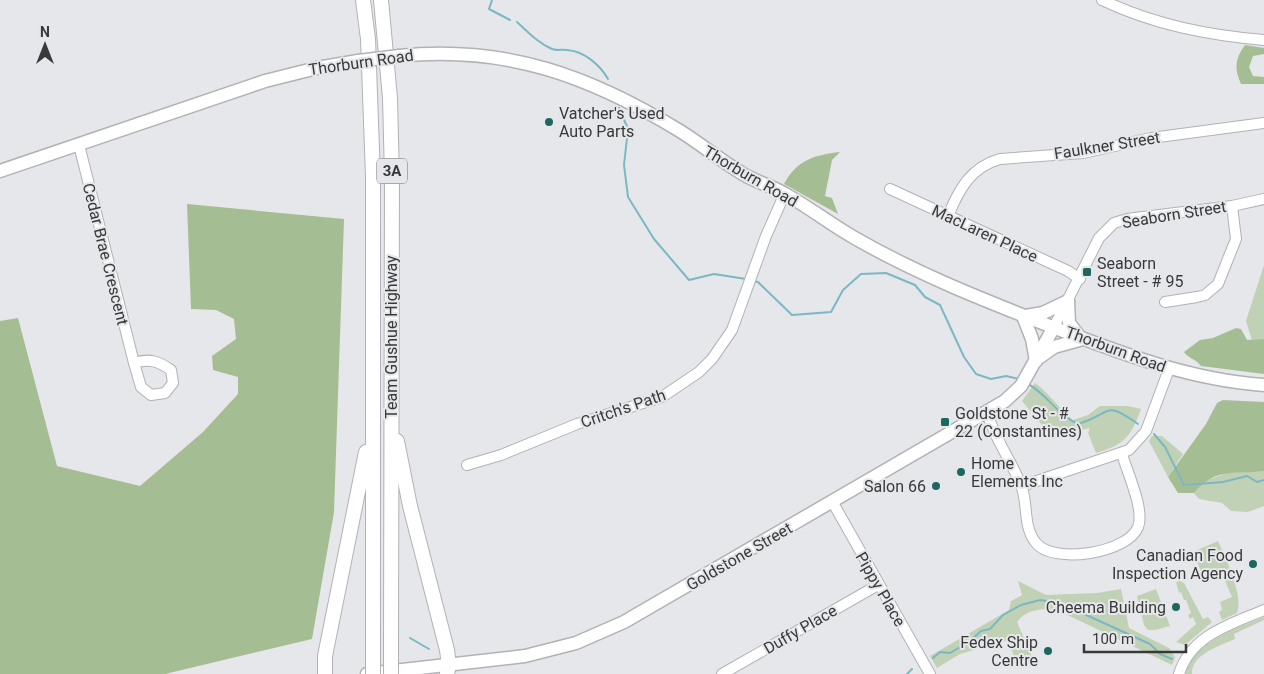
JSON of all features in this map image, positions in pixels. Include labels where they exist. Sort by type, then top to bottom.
[{"type":"highway","name":"Team Gushue Highway","points":[[362,0],[368,39],[373,177],[373,674]]},
{"type":"highway","name":"Team Gushue Highway","points":[[381,0],[390,98],[392,177],[390,394],[391,674]]},
{"type":"highway","points":[[325,674],[324,656],[363,472],[373,394]]},
{"type":"highway","points":[[390,394],[410,506],[448,669]]},
{"type":"main road","name":"Thorburn Road","points":[[0,172],[265,81],[308,69],[399,56],[447,53],[488,56],[543,66],[607,90],[683,133],[746,176],[785,193],[850,236],[900,263],[1023,316],[1169,369],[1218,380],[1264,385]]},
{"type":"main road","points":[[1068,301],[1069,324],[1072,330],[1083,339],[1054,347],[1036,361],[1031,338],[1023,316],[1043,314],[1068,301]]},
{"type":"main road","name":"Goldstone Street","points":[[367,674],[448,669],[525,656],[559,648],[595,635],[644,611],[1005,402],[1024,383],[1054,328]]},
{"type":"street","points":[[1102,0],[1140,17],[1180,29],[1264,40]]},
{"type":"street","name":"Faulkner Street","points":[[948,216],[962,185],[974,171],[1000,159],[1083,153],[1151,138],[1264,123]]},
{"type":"street","name":"Cedar Brae Crescent","points":[[79,145],[134,363]]},
{"type":"street","name":"MacLaren Place","points":[[890,189],[1068,271],[1080,279]]},
{"type":"street","name":"Critch's Path","points":[[467,465],[501,455],[577,424],[655,400],[669,394],[699,372],[718,352],[736,321],[766,236],[785,193]]},
{"type":"street","name":"Seaborn Street","points":[[1054,328],[1099,238],[1114,223],[1126,219],[1232,206],[1264,199]]},
{"type":"street","points":[[1165,302],[1206,294],[1218,284],[1236,240],[1232,206]]},
{"type":"street","points":[[1022,486],[1122,454],[1136,444],[1147,427],[1169,369]]},
{"type":"street","points":[[987,412],[992,431],[1022,486],[1028,527],[1037,544],[1043,549],[1061,555],[1071,556],[1119,545],[1133,535],[1140,520],[1137,503],[1122,454]]},
{"type":"street","name":"Pippy Place","points":[[833,502],[930,674]]},
{"type":"street","name":"Duffy Place","points":[[722,674],[878,584]]},
{"type":"street","points":[[1179,674],[1191,651],[1209,634],[1264,610]]},
{"type":"green space","points":[[1245,45],[1264,48],[1264,54],[1253,56],[1249,67],[1253,76],[1264,77],[1264,84],[1241,84],[1237,73],[1237,59]]},
{"type":"green space","points":[[840,152],[832,160],[825,196],[832,198],[838,214],[784,184],[795,169],[807,160]]},
{"type":"green space","points":[[187,204],[344,219],[334,512],[312,639],[165,674],[0,674],[0,321],[18,318],[57,466],[140,486],[203,432],[238,394],[238,377],[213,370],[212,356],[236,339],[234,319],[216,310],[191,309]]},
{"type":"green space","points":[[1264,265],[1264,339],[1252,340],[1246,321]]},
{"type":"green space","points":[[1236,328],[1241,329],[1247,340],[1264,339],[1264,374],[1201,366],[1184,352],[1200,340],[1213,338]]},
{"type":"green space","points":[[1035,383],[1073,420],[1088,415],[1100,406],[1128,406],[1141,409],[1134,427],[1120,443],[1096,453],[1088,433],[1090,428],[1055,436],[1047,431],[1022,401]]},
{"type":"green space","points":[[1223,400],[1264,402],[1264,471],[1218,475],[1202,484],[1194,493],[1178,493],[1168,477],[1206,424],[1217,403]]},
{"type":"green space","points":[[1152,436],[1162,436],[1183,454],[1168,477],[1149,441]]},
{"type":"green space","points":[[1232,471],[1264,471],[1264,506],[1248,512],[1231,511],[1222,503],[1199,499],[1194,493],[1205,481]]},
{"type":"green space","points":[[1218,541],[1233,577],[1238,597],[1237,613],[1222,620],[1219,612],[1222,610],[1220,602],[1232,597],[1220,569],[1203,576],[1193,552]]},
{"type":"green space","points":[[1018,581],[1046,595],[1097,593],[1121,589],[1129,628],[1169,648],[1175,657],[1172,665],[1057,610],[1047,609],[1030,612],[1017,622],[1034,662],[1019,667],[1007,640],[960,654],[937,668],[930,656],[1009,610],[1011,601],[1022,595]]},
{"type":"green space","points":[[1176,582],[1184,583],[1203,619],[1208,617],[1212,622],[1185,645],[1176,642],[1196,624],[1193,617],[1190,619],[1188,615],[1191,613],[1186,600],[1184,600],[1181,592],[1179,593]]},
{"type":"green space","points":[[1156,589],[1170,626],[1148,630],[1144,625],[1137,596]]},
{"type":"green space","points":[[1264,617],[1264,620],[1234,634],[1235,639],[1201,656],[1193,667],[1192,674],[1185,674],[1197,653],[1207,645],[1229,632]]},
{"type":"waterway","points":[[492,0],[489,9],[510,20]]},
{"type":"waterway","points":[[517,22],[547,47],[554,50],[573,51],[585,56],[596,64],[608,79]]},
{"type":"waterway","points":[[619,108],[628,129],[624,165],[628,197],[654,239],[689,280],[714,274],[746,279]]},
{"type":"waterway","points":[[753,281],[758,282],[792,315],[831,312],[843,290],[861,274],[886,273],[915,285],[925,297],[940,305],[964,357],[976,374],[991,379],[1006,376],[1019,379]]},
{"type":"waterway","points":[[1028,384],[1041,393],[1064,416],[1078,424],[1112,410],[1127,416],[1138,424]]},
{"type":"waterway","points":[[1154,434],[1165,447],[1184,485],[1223,482],[1247,476],[1257,482],[1264,480]]},
{"type":"waterway","points":[[933,658],[940,652],[950,653],[969,642],[981,631],[990,629],[1003,615],[1021,605],[1040,600],[1062,604],[1150,644],[1160,654],[1172,659]]},
{"type":"waterway","points":[[410,638],[429,649]]},
{"type":"waterway","points":[[907,674],[912,669]]},
{"type":"place","name":"Vatcher's Used Auto Parts","points":[[549,122]]},
{"type":"place","name":"Seaborn Street - # 95","points":[[1087,272]]},
{"type":"place","name":"Goldstone St - # 22 (Constantines)","points":[[945,422]]},
{"type":"place","name":"Home Elements Inc","points":[[961,472]]},
{"type":"place","name":"Salon 66","points":[[936,486]]},
{"type":"place","name":"Canadian Food Inspection Agency","points":[[1253,564]]},
{"type":"place","name":"Cheema Building","points":[[1176,607]]},
{"type":"place","name":"Fedex Ship Centre","points":[[1048,651]]}]
